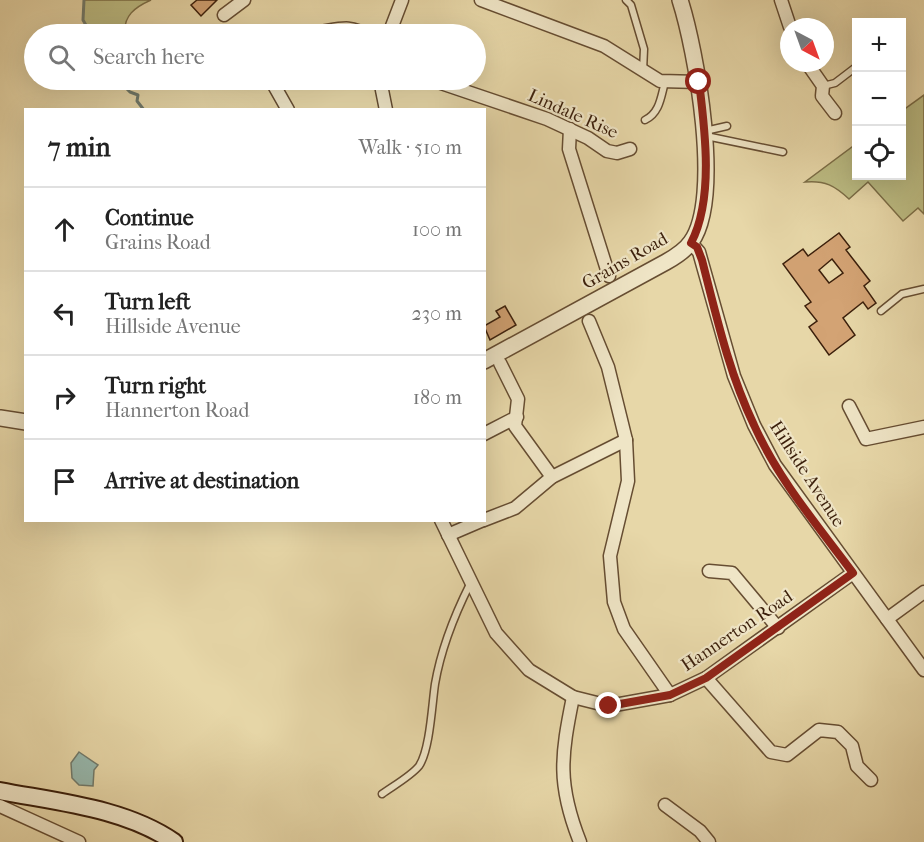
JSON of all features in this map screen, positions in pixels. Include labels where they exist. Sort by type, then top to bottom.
[{"type":"main road","points":[[0,791],[124,817],[174,842]]},
{"type":"street","points":[[224,15],[244,0]]},
{"type":"street","points":[[393,24],[402,0]]},
{"type":"street","name":"Grains Road","points":[[492,362],[666,262],[691,243],[701,219],[706,134],[688,24],[680,0]]},
{"type":"street","points":[[781,0],[787,18]]},
{"type":"street","points":[[485,1],[604,46],[643,72],[665,82],[699,82]]},
{"type":"street","points":[[813,72],[823,86],[822,96],[835,113]]},
{"type":"street","points":[[277,90],[287,108]]},
{"type":"street","points":[[382,90],[386,108]]},
{"type":"street","name":"Lindale Rise","points":[[460,90],[570,129],[607,151],[617,153],[630,149]]},
{"type":"street","points":[[570,129],[569,149],[609,276]]},
{"type":"street","name":"Hillside Avenue","points":[[691,243],[697,247],[702,260],[734,376],[754,425],[775,465],[924,670]]},
{"type":"street","points":[[590,321],[608,367],[626,440],[628,481],[610,556],[614,602],[624,629],[670,695]]},
{"type":"street","points":[[492,362],[518,399],[515,426],[552,477]]},
{"type":"street","points":[[849,406],[866,439],[924,427]]},
{"type":"street","points":[[486,433],[517,417]]},
{"type":"street","points":[[0,418],[24,423]]},
{"type":"street","points":[[486,519],[515,508],[552,477],[626,440]]},
{"type":"street","name":"Hannerton Road","points":[[442,522],[470,584],[496,633],[529,670],[573,697],[609,706],[670,695],[706,678],[853,573]]},
{"type":"street","points":[[448,535],[479,522]]},
{"type":"street","points":[[709,571],[732,573],[778,628]]},
{"type":"street","points":[[886,619],[924,592]]},
{"type":"street","points":[[706,678],[771,752],[787,755],[819,730],[838,732],[852,746],[857,766],[870,780]]},
{"type":"street","points":[[573,697],[564,741],[562,780],[580,842]]},
{"type":"street","points":[[665,805],[700,831],[709,842]]},
{"type":"street","points":[[0,806],[79,842]]},
{"type":"lane","points":[[626,0],[631,5],[644,49],[643,72]]},
{"type":"lane","points":[[823,86],[835,83],[852,70]]},
{"type":"lane","points":[[645,120],[655,113],[665,82]]},
{"type":"lane","points":[[706,134],[727,126]]},
{"type":"lane","points":[[706,134],[783,152]]},
{"type":"lane","points":[[881,310],[902,294],[924,289]]},
{"type":"lane","points":[[382,794],[419,765],[432,716],[435,685],[443,648],[457,610],[470,584]]},
{"type":"green space","points":[[84,0],[151,0],[131,13],[126,24],[85,24],[83,20]]},
{"type":"green space","points":[[924,95],[924,214],[918,208],[903,221],[868,182],[849,199],[829,185],[805,182],[852,147],[852,180],[906,180],[906,108]]},
{"type":"water","points":[[79,752],[98,765],[94,770],[93,786],[79,785],[72,778],[71,763]]},
{"type":"building","points":[[197,0],[217,0],[201,16],[191,5]]},
{"type":"building","points":[[839,233],[850,247],[846,250],[870,281],[864,286],[876,303],[868,309],[863,302],[843,318],[855,335],[829,355],[809,327],[817,321],[805,306],[811,302],[783,264],[803,249],[808,256]],"holes":[[[832,259],[843,273],[829,283],[819,270]]]},
{"type":"building","points":[[505,306],[516,325],[490,340],[486,325],[500,317],[496,311]]},
{"type":"waterway","points":[[84,0],[83,20],[85,24]]},
{"type":"waterway","points":[[128,90],[138,95],[137,101],[142,108]]},
{"type":"route","points":[[609,706],[670,695],[706,678],[853,573],[775,465],[754,425],[734,376],[702,260],[697,247],[691,243],[701,219],[704,189],[706,133],[699,82]]}]
